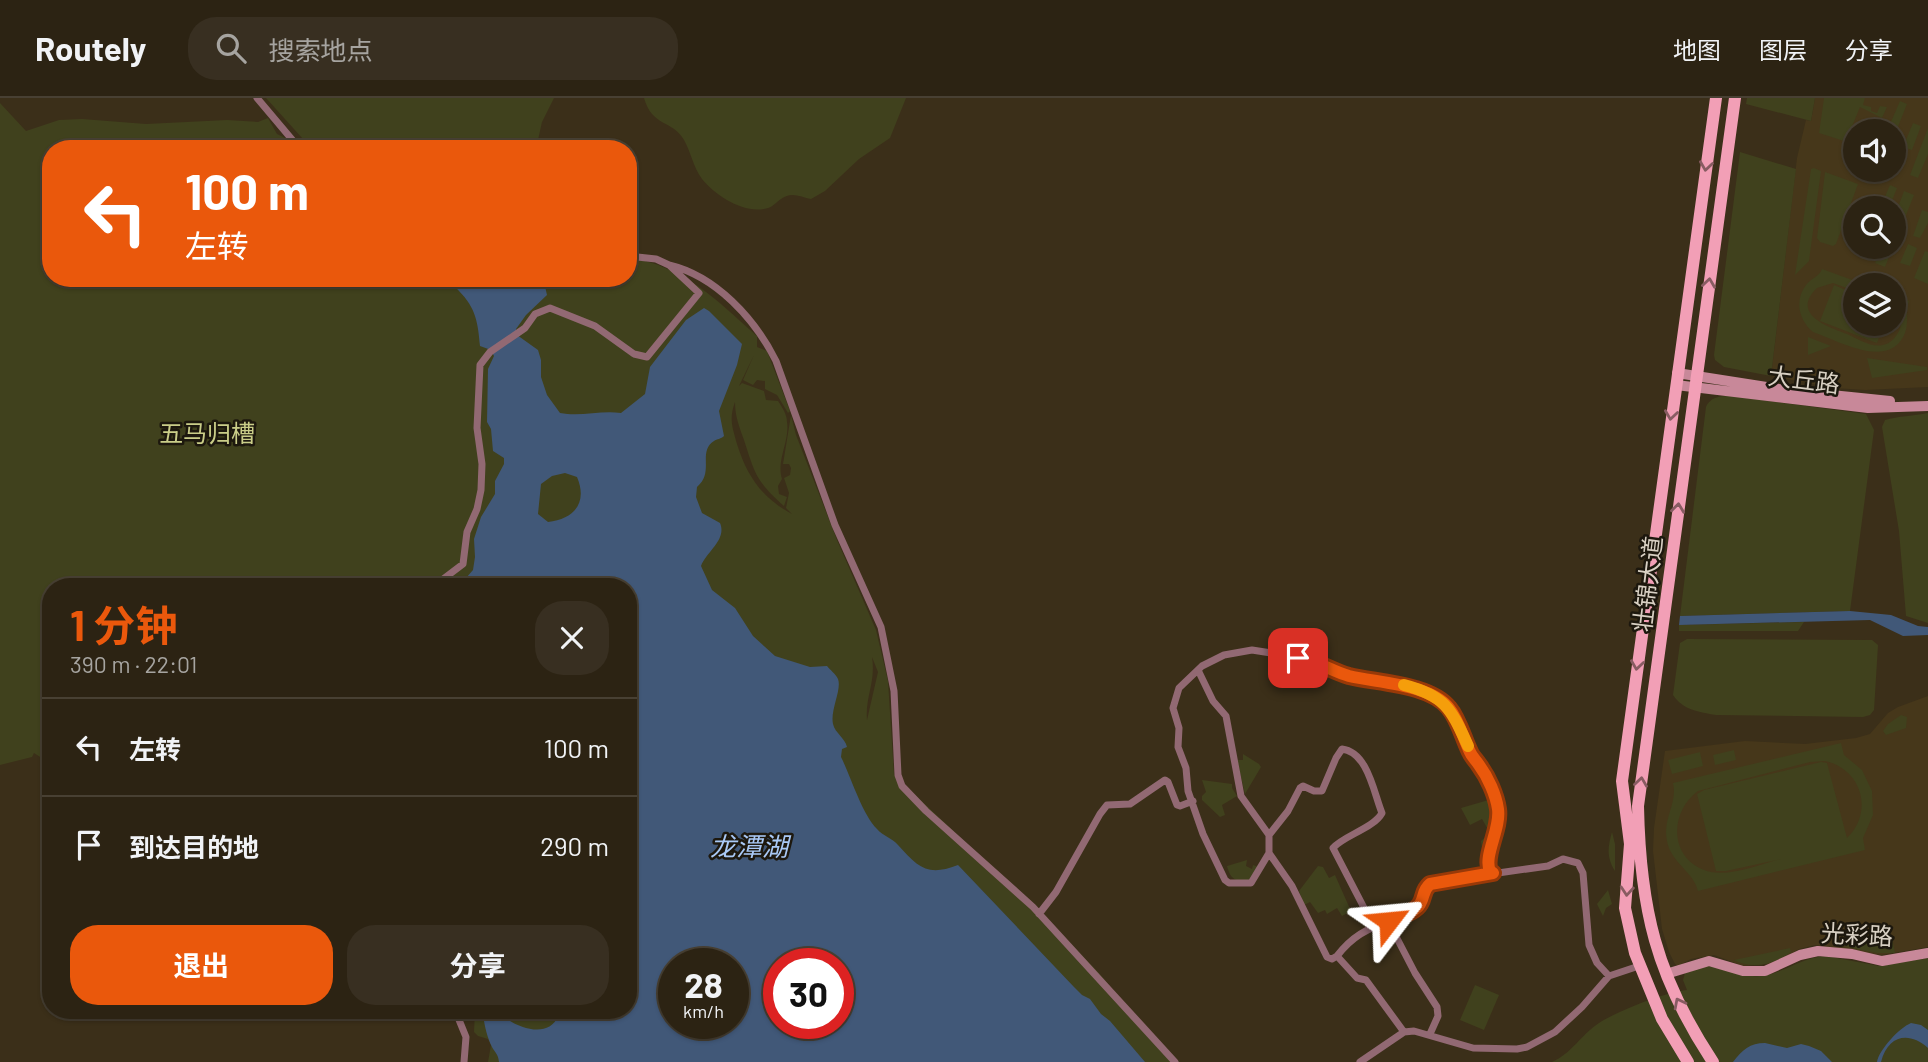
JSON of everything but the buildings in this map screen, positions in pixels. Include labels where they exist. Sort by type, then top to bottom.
[{"type":"main road","name":"壮锦大道","points":[[1688,1062],[1662,1020],[1639,966],[1625,908],[1630,844],[1622,781],[1716,98]]},
{"type":"main road","name":"壮锦大道","points":[[1713,1062],[1682,1010],[1658,956],[1647,911],[1640,858],[1638,806],[1735,98]]},
{"type":"main road","name":"大丘路","points":[[1676,379],[1869,400],[1928,399]]},
{"type":"main road","name":"大丘路","points":[[1696,381],[1868,408],[1928,406]]},
{"type":"main road","name":"光彩路","points":[[1666,974],[1709,961],[1743,971],[1765,971],[1800,955],[1818,951],[1852,954],[1882,961],[1928,953]]},
{"type":"street","points":[[257,98],[292,140]]},
{"type":"street","points":[[637,257],[656,258],[693,272],[731,301],[764,337],[776,361],[835,525],[881,627],[894,691],[898,775],[902,786],[1039,914],[1175,1062]]},
{"type":"street","points":[[445,578],[463,564],[467,532],[479,503],[483,471],[477,435],[479,372],[482,360],[520,332],[534,314],[546,308],[554,309],[607,333],[634,354],[647,357],[699,293],[669,265]]},
{"type":"street","points":[[1198,670],[1213,701],[1226,716],[1241,796],[1269,835],[1269,853],[1251,883],[1242,885],[1226,881],[1203,834],[1188,791],[1186,768],[1179,750],[1180,730],[1173,708],[1180,688],[1198,670],[1212,660],[1246,651],[1264,650],[1313,660],[1357,678],[1406,686],[1438,699],[1448,707],[1469,750],[1486,776],[1497,804],[1497,830],[1487,864],[1493,873]]},
{"type":"street","points":[[1269,835],[1300,788],[1303,786],[1322,791],[1338,753],[1345,749],[1351,752],[1371,778],[1382,815],[1354,836],[1336,844],[1333,850],[1374,927]]},
{"type":"street","points":[[1039,914],[1056,892],[1091,828],[1107,805],[1130,804],[1165,780],[1177,805],[1193,801]]},
{"type":"street","points":[[1269,853],[1292,886],[1310,918],[1323,952],[1329,959],[1356,937],[1417,908],[1421,903],[1423,891],[1430,884],[1538,868],[1563,859],[1578,863],[1583,873],[1589,944],[1597,963],[1609,976]]},
{"type":"street","points":[[1389,923],[1437,1007],[1438,1016],[1430,1034]]},
{"type":"street","points":[[1336,956],[1357,978],[1368,983],[1404,1032]]},
{"type":"street","points":[[1360,1062],[1404,1032],[1420,1031],[1473,1048],[1527,1047],[1555,1032],[1609,976],[1639,966]]},
{"type":"street","points":[[459,1019],[466,1037],[464,1062]]},
{"type":"shaded area","points":[[1815,98],[1928,98],[1928,387],[1865,390],[1834,388],[1771,376],[1797,158],[1806,120],[1811,121]]},
{"type":"shaded area","points":[[1928,696],[1928,947],[1881,955],[1815,945],[1799,949],[1776,963],[1743,966],[1714,955],[1691,959],[1678,966],[1675,964],[1662,929],[1653,851],[1665,751],[1745,741],[1805,744],[1856,738],[1870,734],[1888,713],[1898,707]]},
{"type":"green space","points":[[266,98],[554,98],[542,122],[538,140],[304,140]]},
{"type":"green space","points":[[644,98],[906,98],[890,138],[859,159],[825,191],[811,199],[789,195],[770,207],[750,209],[723,197],[702,179],[679,134],[652,114]]},
{"type":"green space","points":[[1747,98],[1815,98],[1811,121],[1746,104]]},
{"type":"green space","points":[[1824,98],[1865,98],[1863,105],[1871,107],[1871,111],[1877,113],[1880,106],[1887,107],[1882,118],[1860,107],[1855,119],[1843,119],[1843,141],[1819,133]]},
{"type":"green space","points":[[1900,101],[1907,104],[1901,119],[1892,119]]},
{"type":"green space","name":"五马归槽","points":[[0,103],[26,131],[59,120],[146,124],[227,120],[258,122],[268,118],[277,134],[289,140],[42,140],[42,287],[637,287],[637,259],[667,269],[698,286],[757,336],[757,347],[767,351],[790,411],[788,413],[777,395],[765,389],[765,381],[757,380],[753,385],[743,380],[754,355],[739,386],[742,383],[764,391],[766,400],[778,401],[785,413],[787,436],[781,465],[782,479],[778,486],[779,494],[787,497],[784,506],[767,490],[754,469],[738,421],[735,402],[732,423],[737,444],[757,485],[772,501],[792,514],[786,508],[789,493],[784,478],[790,475],[791,468],[789,464],[783,464],[791,415],[796,435],[837,540],[876,630],[888,681],[894,775],[1046,918],[1099,973],[1173,1062],[488,1062],[491,1045],[488,1039],[474,1032],[475,1019],[637,1019],[637,578],[42,578],[42,758],[34,753],[32,757],[0,765]],"holes":[[[872,657],[878,672],[867,720],[873,674]]]},
{"type":"green space","points":[[1913,123],[1921,126],[1912,150],[1906,148],[1906,140]]},
{"type":"green space","points":[[1928,128],[1928,154],[1918,178],[1910,175]]},
{"type":"green space","points":[[1740,152],[1796,169],[1771,376],[1724,367],[1715,360],[1714,355]]},
{"type":"green space","points":[[1811,169],[1821,171],[1809,261],[1795,275]]},
{"type":"green space","points":[[1825,172],[1843,179],[1843,182],[1858,184],[1854,196],[1843,196],[1843,225],[1836,244],[1833,246],[1820,242],[1817,238]]},
{"type":"green space","points":[[1890,185],[1897,188],[1894,196],[1885,196]]},
{"type":"green space","points":[[1904,191],[1914,195],[1906,215],[1906,196],[1902,196]]},
{"type":"green space","points":[[1922,210],[1928,212],[1928,223],[1920,238],[1913,236]]},
{"type":"green space","points":[[1908,244],[1917,248],[1910,266],[1900,263],[1902,259],[1906,259]]},
{"type":"green space","points":[[1925,251],[1928,252],[1928,284],[1914,278]]},
{"type":"green space","points":[[1877,259],[1888,259],[1885,267],[1875,263]]},
{"type":"green space","points":[[1822,269],[1843,277],[1843,287],[1833,283],[1817,288],[1808,305],[1815,318],[1843,333],[1843,336],[1852,336],[1874,345],[1886,344],[1896,336],[1903,336],[1898,344],[1888,350],[1876,352],[1850,346],[1813,332],[1801,316],[1799,304],[1806,285]]},
{"type":"green space","points":[[1834,285],[1843,289],[1843,330],[1820,321]]},
{"type":"green space","points":[[1859,336],[1880,336],[1877,343]]},
{"type":"green space","points":[[1808,337],[1831,346],[1808,355]]},
{"type":"green space","points":[[1867,358],[1927,367],[1927,370],[1872,378]]},
{"type":"green space","points":[[1732,396],[1866,414],[1874,430],[1850,611],[1680,616],[1706,407],[1714,399]]},
{"type":"green space","points":[[1928,413],[1928,623],[1906,616],[1899,531],[1882,427],[1885,420]]},
{"type":"green space","points":[[1804,622],[1798,631],[1679,631],[1679,625]]},
{"type":"green space","points":[[1687,639],[1872,640],[1878,645],[1874,710],[1863,717],[1716,715],[1692,709],[1673,695],[1680,643]]},
{"type":"green space","points":[[1901,715],[1907,717],[1906,728],[1886,735],[1883,731],[1888,724]]},
{"type":"green space","points":[[1841,743],[1844,755],[1862,770],[1872,791],[1873,815],[1863,838],[1865,850],[1698,891],[1692,878],[1669,849],[1667,841],[1673,783]],"holes":[[[1825,761],[1838,766],[1855,782],[1862,804],[1855,828],[1847,838],[1827,763],[1821,762],[1704,790],[1697,794],[1716,871],[1781,859],[1719,873],[1697,867],[1687,859],[1678,837],[1678,824],[1681,812],[1698,791],[1810,762]]]},
{"type":"green space","points":[[1734,750],[1736,760],[1715,765],[1713,755]]},
{"type":"green space","points":[[1700,752],[1703,766],[1672,774],[1668,760]]},
{"type":"green space","points":[[1243,754],[1261,767],[1245,794],[1237,760],[1243,760]]},
{"type":"green space","points":[[1202,780],[1232,784],[1237,796],[1222,805],[1225,815],[1220,817],[1202,800],[1206,792]]},
{"type":"green space","points":[[1492,799],[1495,825],[1483,857],[1481,841],[1490,833],[1482,819],[1470,825],[1461,808]]},
{"type":"green space","points":[[1612,832],[1615,844],[1615,871],[1609,852]]},
{"type":"green space","points":[[1247,860],[1246,866],[1252,869],[1253,865],[1259,867],[1250,881],[1241,881],[1230,875],[1227,866]]},
{"type":"green space","points":[[1318,866],[1323,867],[1329,878],[1335,875],[1351,911],[1342,916],[1337,908],[1327,914],[1325,910],[1318,913],[1310,902],[1304,905],[1299,891]]},
{"type":"green space","points":[[1608,890],[1612,904],[1606,908],[1603,916],[1597,904]]},
{"type":"green space","points":[[1892,937],[1895,953],[1877,953],[1842,946]]},
{"type":"green space","points":[[1790,948],[1791,952],[1785,956],[1763,964],[1748,965],[1734,960]]},
{"type":"green space","points":[[1826,956],[1879,966],[1928,958],[1928,1062],[1552,1062],[1607,1018],[1654,998],[1687,990],[1683,980],[1685,973],[1713,966],[1752,976],[1768,975],[1809,959]]},
{"type":"green space","points":[[1475,985],[1499,995],[1484,1030],[1460,1020]]},
{"type":"water","name":"龙潭湖","points":[[454,287],[545,287],[547,295],[516,329],[517,335],[538,350],[541,377],[547,395],[560,413],[621,413],[645,394],[650,367],[686,320],[704,308],[742,344],[719,411],[724,436],[709,446],[705,475],[697,487],[696,497],[702,513],[720,523],[721,529],[719,540],[701,566],[712,590],[735,608],[753,636],[775,656],[810,667],[827,666],[837,677],[839,684],[833,713],[834,727],[847,747],[842,749],[841,757],[862,805],[877,829],[924,868],[938,870],[958,865],[1074,987],[1090,999],[1145,1062],[499,1062],[490,1043],[484,1019],[507,1019],[522,1027],[538,1029],[552,1025],[557,1019],[637,1019],[637,578],[466,578],[473,570],[474,539],[481,517],[495,494],[495,481],[504,464],[504,458],[493,451],[491,429],[487,422],[488,369],[494,356],[491,350],[480,346],[477,323],[469,304]],"holes":[[[565,473],[577,477],[580,502],[572,513],[548,522],[538,514],[541,484],[552,476]]]},
{"type":"water","points":[[1850,611],[1891,615],[1918,626],[1928,627],[1928,635],[1903,636],[1870,620],[1679,625],[1680,616]]},
{"type":"water","points":[[1911,1023],[1928,1030],[1928,1048],[1914,1039],[1900,1038],[1889,1046],[1881,1062],[1877,1062],[1890,1040]]},
{"type":"water","points":[[1765,1043],[1787,1048],[1801,1044],[1809,1046],[1821,1051],[1832,1062],[1733,1062],[1747,1048]]},
{"type":"slow traffic","points":[[1404,685],[1431,695],[1448,707],[1468,746]]},
{"type":"route","points":[[1298,658],[1313,660],[1342,674],[1406,686],[1438,699],[1455,717],[1496,801],[1498,823],[1487,864],[1493,873],[1436,881],[1423,891],[1421,903],[1417,908],[1389,921]]}]
